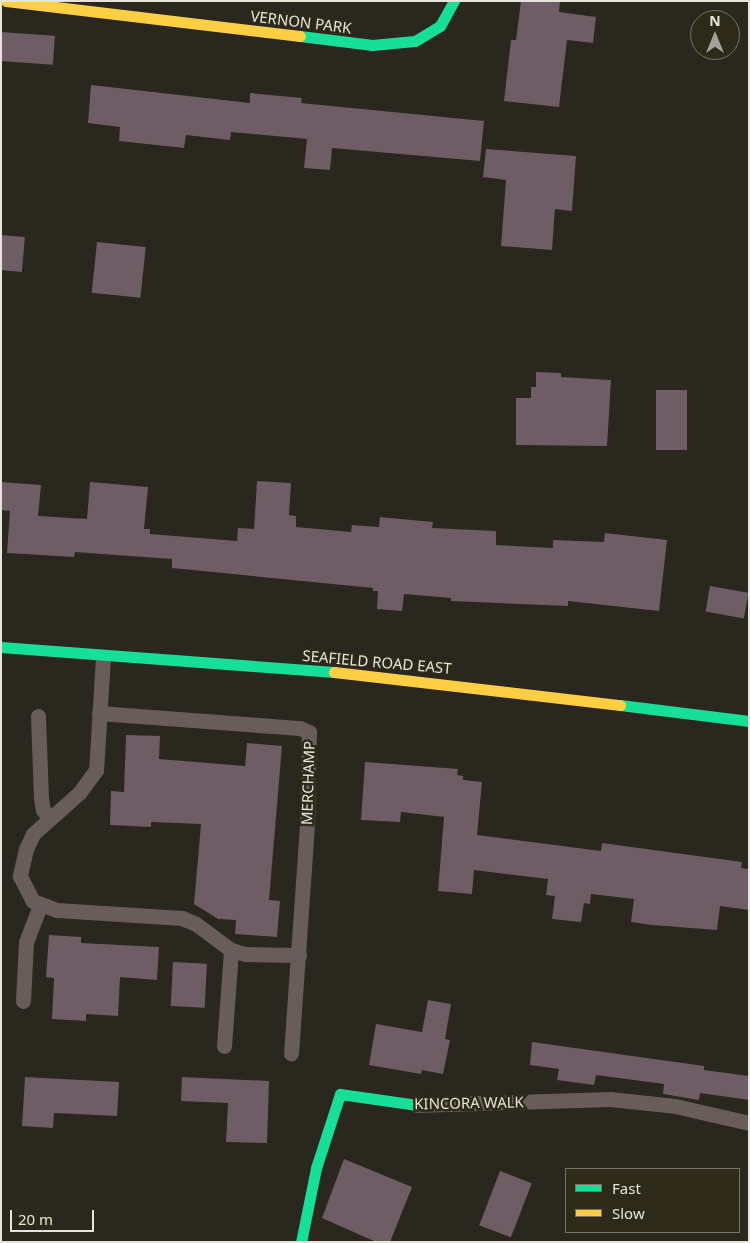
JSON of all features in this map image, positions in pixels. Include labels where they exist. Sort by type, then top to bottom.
[{"type":"street","name":"VERNON PARK","points":[[6,1],[372,46],[415,41],[440,26],[454,1]]},
{"type":"street","name":"SEAFIELD ROAD EAST","points":[[1,647],[103,657],[362,674],[749,721]]},
{"type":"street","name":"KINCORA WALK","points":[[301,1242],[316,1168],[340,1094],[418,1105]]},
{"type":"lane","points":[[103,657],[96,770],[79,793],[33,834],[26,849],[20,876],[33,902],[40,906],[57,910],[182,918],[196,924],[232,950],[245,954],[299,955]]},
{"type":"lane","name":"MERCHAMP","points":[[99,713],[300,728],[309,732],[299,955],[291,1053]]},
{"type":"lane","points":[[38,716],[41,798],[43,810],[50,819]]},
{"type":"lane","points":[[23,1001],[26,942],[40,906]]},
{"type":"lane","points":[[224,1046],[232,950]]},
{"type":"lane","name":"KINCORA WALK","points":[[418,1105],[610,1099],[675,1106],[749,1123]]},
{"type":"building","points":[[521,1],[560,1],[559,12],[596,17],[593,43],[567,40],[559,107],[504,101],[511,40],[516,40]]},
{"type":"building","points":[[1,32],[55,36],[53,65],[1,61]]},
{"type":"building","points":[[91,85],[250,103],[250,93],[302,98],[301,103],[484,121],[480,161],[332,148],[330,170],[304,168],[307,139],[231,132],[230,140],[186,135],[184,148],[119,141],[120,127],[88,123]]},
{"type":"building","points":[[486,149],[576,156],[572,211],[555,209],[552,250],[501,246],[506,180],[483,177]]},
{"type":"building","points":[[1,235],[25,237],[22,272],[1,270]]},
{"type":"building","points":[[97,242],[146,247],[140,298],[92,293]]},
{"type":"building","points":[[536,372],[561,373],[561,377],[611,380],[607,446],[516,445],[516,398],[531,398],[531,387],[536,387]]},
{"type":"building","points":[[656,390],[687,390],[687,450],[656,450]]},
{"type":"building","points":[[257,481],[291,483],[289,515],[296,516],[296,527],[351,532],[352,525],[379,527],[380,517],[433,522],[432,528],[496,531],[496,545],[553,548],[553,540],[604,542],[605,533],[667,540],[659,611],[568,601],[568,606],[451,601],[451,598],[404,594],[402,611],[377,609],[378,591],[373,591],[373,588],[172,568],[172,559],[75,552],[74,557],[7,553],[10,511],[1,510],[1,482],[41,485],[38,516],[87,519],[90,482],[148,487],[144,529],[150,529],[150,534],[237,541],[238,528],[254,529]]},
{"type":"building","points":[[710,586],[748,593],[744,618],[705,612]]},
{"type":"building","points":[[126,735],[160,736],[159,759],[245,766],[247,743],[282,746],[269,900],[280,901],[277,937],[235,934],[236,920],[218,919],[194,904],[201,824],[151,822],[151,827],[110,825],[111,791],[124,792]]},
{"type":"building","points":[[365,762],[458,769],[457,775],[463,776],[463,780],[482,782],[477,835],[601,851],[602,843],[742,862],[741,868],[749,869],[749,910],[720,906],[717,930],[652,925],[631,922],[634,899],[591,894],[590,904],[584,903],[581,922],[552,919],[555,896],[546,895],[548,879],[474,870],[472,894],[438,891],[444,817],[401,812],[400,822],[361,820]]},
{"type":"building","points":[[49,935],[81,937],[81,943],[159,947],[157,980],[120,977],[118,1016],[86,1014],[86,1021],[52,1019],[54,978],[46,977]]},
{"type":"building","points":[[173,962],[207,964],[205,1008],[171,1006]]},
{"type":"building","points":[[428,1000],[451,1004],[445,1039],[450,1040],[443,1074],[422,1070],[421,1074],[369,1065],[376,1024],[422,1032]]},
{"type":"building","points":[[532,1042],[704,1066],[704,1070],[749,1076],[749,1100],[700,1093],[699,1100],[663,1094],[664,1084],[596,1075],[594,1085],[557,1080],[559,1069],[530,1065]]},
{"type":"building","points":[[25,1077],[119,1082],[117,1116],[54,1113],[53,1128],[22,1126]]},
{"type":"building","points":[[182,1077],[269,1081],[267,1143],[226,1142],[228,1103],[181,1101]]},
{"type":"building","points":[[344,1159],[412,1187],[390,1242],[376,1242],[322,1218]]},
{"type":"building","points":[[500,1171],[532,1183],[511,1237],[479,1225]]},
{"type":"traffic: fast","points":[[300,36],[372,45],[415,41],[440,26],[454,1]]},
{"type":"traffic: fast","points":[[1,647],[334,672]]},
{"type":"traffic: fast","points":[[620,705],[749,721]]},
{"type":"traffic: fast","points":[[301,1242],[316,1168],[340,1094],[417,1105]]},
{"type":"traffic: slow","points":[[6,1],[300,36]]},
{"type":"traffic: slow","points":[[334,672],[620,705]]}]
